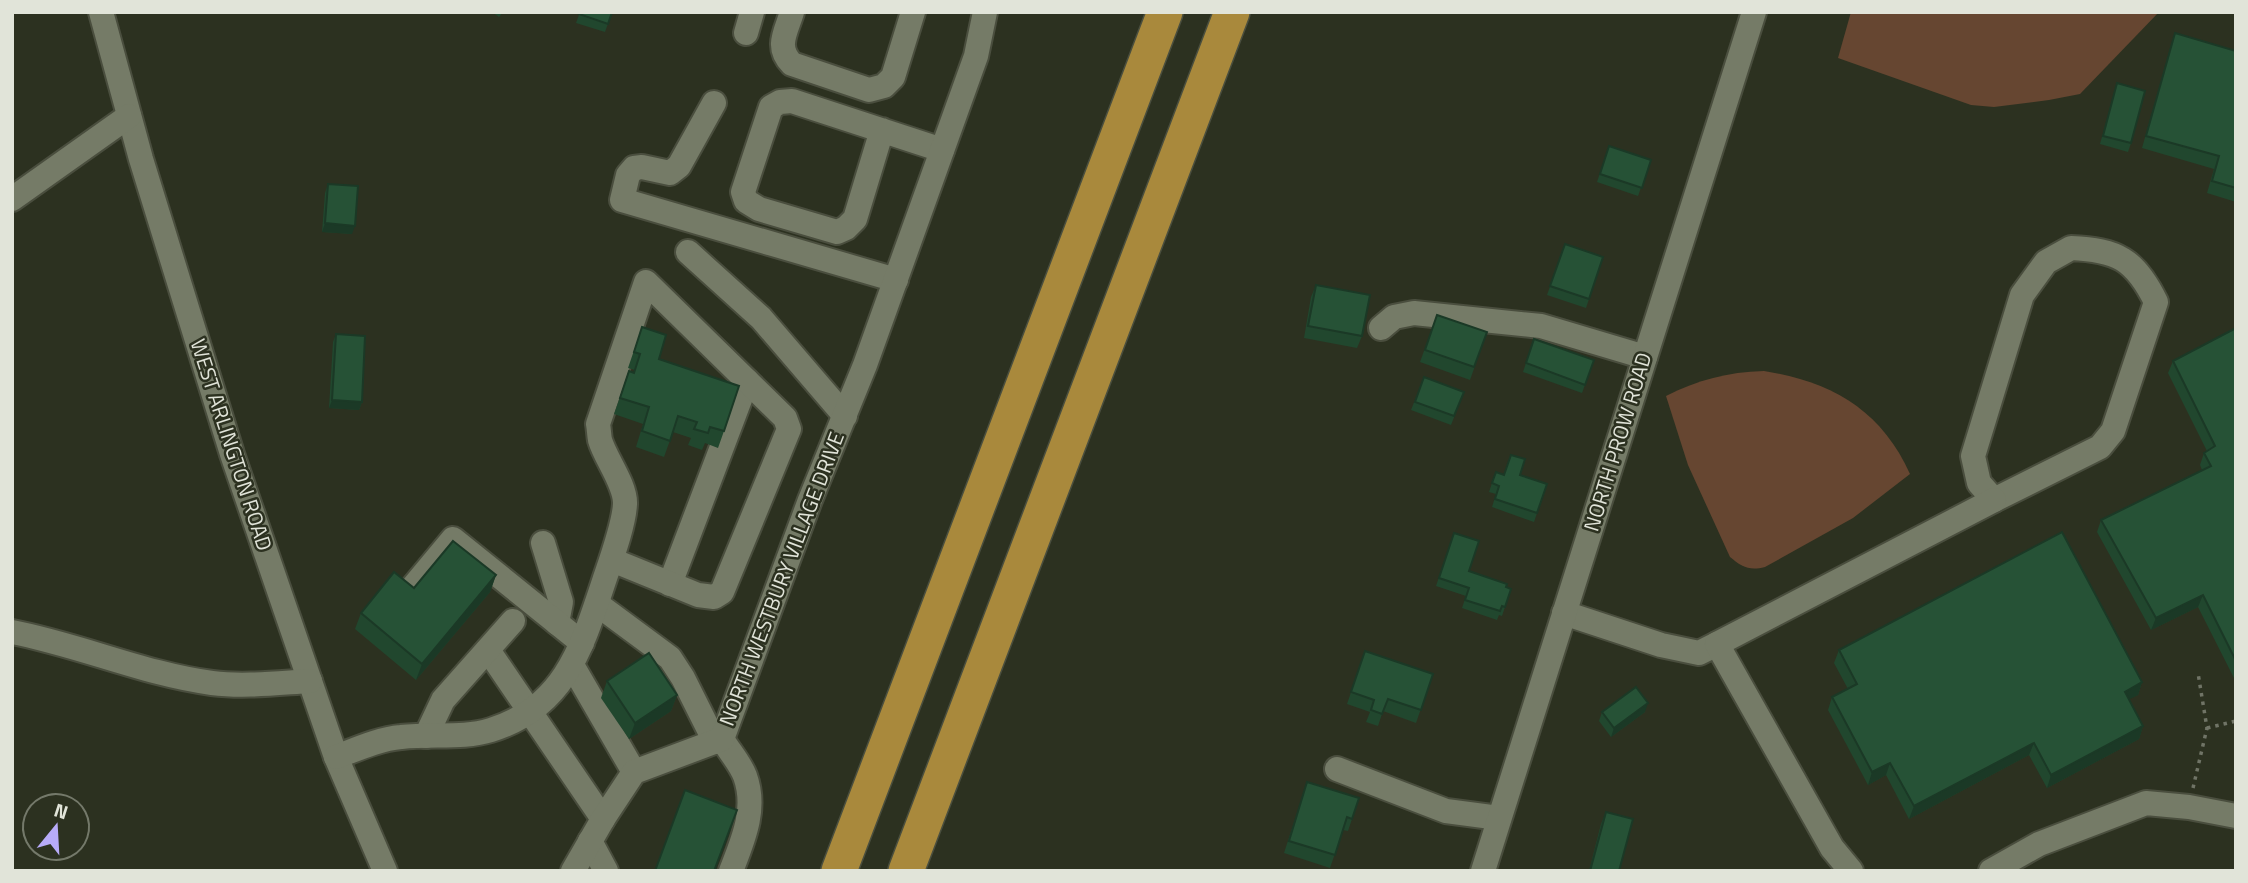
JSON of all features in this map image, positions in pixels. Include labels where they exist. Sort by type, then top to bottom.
[{"type":"highway","points":[[839,871],[1165,12]]},
{"type":"highway","points":[[905,871],[1232,12]]},
{"type":"street","name":"WEST ARLINGTON ROAD","points":[[102,12],[130,116],[232,454],[336,757],[385,871]]},
{"type":"street","points":[[792,12],[782,46],[784,56],[792,64],[869,90],[884,86],[893,77],[913,12]]},
{"type":"street","name":"NORTH WESTBURY VILLAGE DRIVE","points":[[634,772],[718,741],[896,280],[976,55],[985,12]]},
{"type":"street","name":"NORTH PROW ROAD","points":[[1483,871],[1754,12]]},
{"type":"street","points":[[882,130],[855,219],[846,228],[837,232],[759,209],[746,201],[743,192],[771,107],[780,102],[792,101],[882,130],[942,150]]},
{"type":"street","points":[[714,103],[679,166],[670,173],[634,168],[628,175],[622,200],[896,280]]},
{"type":"street","points":[[12,199],[130,116]]},
{"type":"street","points":[[784,247],[792,218]]},
{"type":"street","points":[[1564,613],[1661,645],[1699,653],[2100,447],[2113,431],[2157,302],[2142,279],[2118,255],[2099,249],[2071,248],[2046,262],[2022,295],[1973,456],[1979,483],[1994,500]]},
{"type":"street","points":[[688,252],[761,318],[845,416]]},
{"type":"street","points":[[336,757],[381,740],[470,735],[492,730],[531,712],[552,692],[572,666],[612,560],[625,503],[600,439],[598,424],[646,282],[785,418],[789,429],[722,592],[714,597],[698,595],[612,560]]},
{"type":"street","points":[[1381,328],[1394,317],[1414,313],[1541,326],[1645,357]]},
{"type":"street","points":[[670,584],[747,382]]},
{"type":"street","points":[[408,593],[453,539],[582,643]]},
{"type":"street","points":[[543,542],[561,602],[557,623]]},
{"type":"street","points":[[597,604],[670,659],[718,741],[744,774],[750,794],[745,835],[731,871]]},
{"type":"street","points":[[426,736],[443,700],[513,621]]},
{"type":"street","points":[[12,632],[168,675],[214,683],[257,685],[310,681]]},
{"type":"street","points":[[1717,644],[1832,848],[1851,871]]},
{"type":"street","points":[[488,650],[603,819]]},
{"type":"street","points":[[572,666],[634,772],[573,871]]},
{"type":"street","points":[[1337,769],[1446,811],[1499,818]]},
{"type":"street","points":[[1991,871],[2039,844],[2146,803],[2189,807],[2236,816]]},
{"type":"street","points":[[590,841],[606,871]]},
{"type":"path","points":[[2189,807],[2207,728],[2199,673]]},
{"type":"path","points":[[2207,728],[2236,721]]},
{"type":"shaded area","points":[[1851,12],[2159,12],[2080,94],[1994,107],[1971,105],[1838,58]]},
{"type":"shaded area","points":[[1764,371],[1811,383],[1852,403],[1885,432],[1910,474],[1853,518],[1765,567],[1754,569],[1742,566],[1730,557],[1688,465],[1666,396],[1713,378]]},
{"type":"building","points":[[612,12],[608,24],[579,14]]},
{"type":"building","points":[[2175,33],[2236,51],[2236,188],[2212,181],[2219,156],[2146,136]]},
{"type":"building","points":[[2117,83],[2145,91],[2131,143],[2103,136]]},
{"type":"building","points":[[1609,146],[1651,160],[1642,188],[1600,174]]},
{"type":"building","points":[[328,184],[358,186],[355,226],[325,223]]},
{"type":"building","points":[[1565,244],[1603,257],[1589,299],[1550,286]]},
{"type":"building","points":[[1316,285],[1370,295],[1362,336],[1308,326]]},
{"type":"building","points":[[1437,315],[1487,332],[1474,367],[1425,350]]},
{"type":"building","points":[[642,327],[666,335],[659,359],[739,386],[724,431],[710,427],[708,433],[694,429],[697,422],[678,416],[670,441],[642,431],[649,407],[620,398],[629,371],[634,373],[640,354],[634,352]]},
{"type":"building","points":[[2236,328],[2236,661],[2203,595],[2156,618],[2101,520],[2211,466],[2204,453],[2215,446],[2173,361]]},
{"type":"building","points":[[336,334],[365,336],[362,402],[332,400]]},
{"type":"building","points":[[1534,339],[1594,360],[1585,385],[1526,363]]},
{"type":"building","points":[[1424,377],[1464,392],[1454,416],[1415,402]]},
{"type":"building","points":[[1511,455],[1525,459],[1520,475],[1547,484],[1537,513],[1495,499],[1499,486],[1492,483],[1496,472],[1504,475]]},
{"type":"building","points":[[2062,532],[2142,682],[2125,692],[2143,726],[2051,775],[2034,743],[1914,806],[1890,763],[1872,772],[1832,697],[1857,684],[1839,650]]},
{"type":"building","points":[[1454,533],[1479,541],[1469,571],[1507,584],[1506,587],[1511,589],[1505,607],[1502,606],[1500,611],[1465,600],[1469,588],[1439,578]]},
{"type":"building","points":[[453,541],[496,575],[422,664],[361,613],[394,572],[414,588]]},
{"type":"building","points":[[1365,651],[1433,674],[1421,710],[1388,699],[1382,714],[1371,710],[1374,700],[1351,692]]},
{"type":"building","points":[[649,653],[677,695],[635,723],[607,681]]},
{"type":"building","points":[[1636,687],[1648,703],[1614,728],[1602,712]]},
{"type":"building","points":[[1307,782],[1359,798],[1352,819],[1347,817],[1335,855],[1289,841]]},
{"type":"building","points":[[685,790],[737,810],[714,871],[655,871]]},
{"type":"building","points":[[1606,812],[1633,819],[1619,871],[1590,871]]}]
